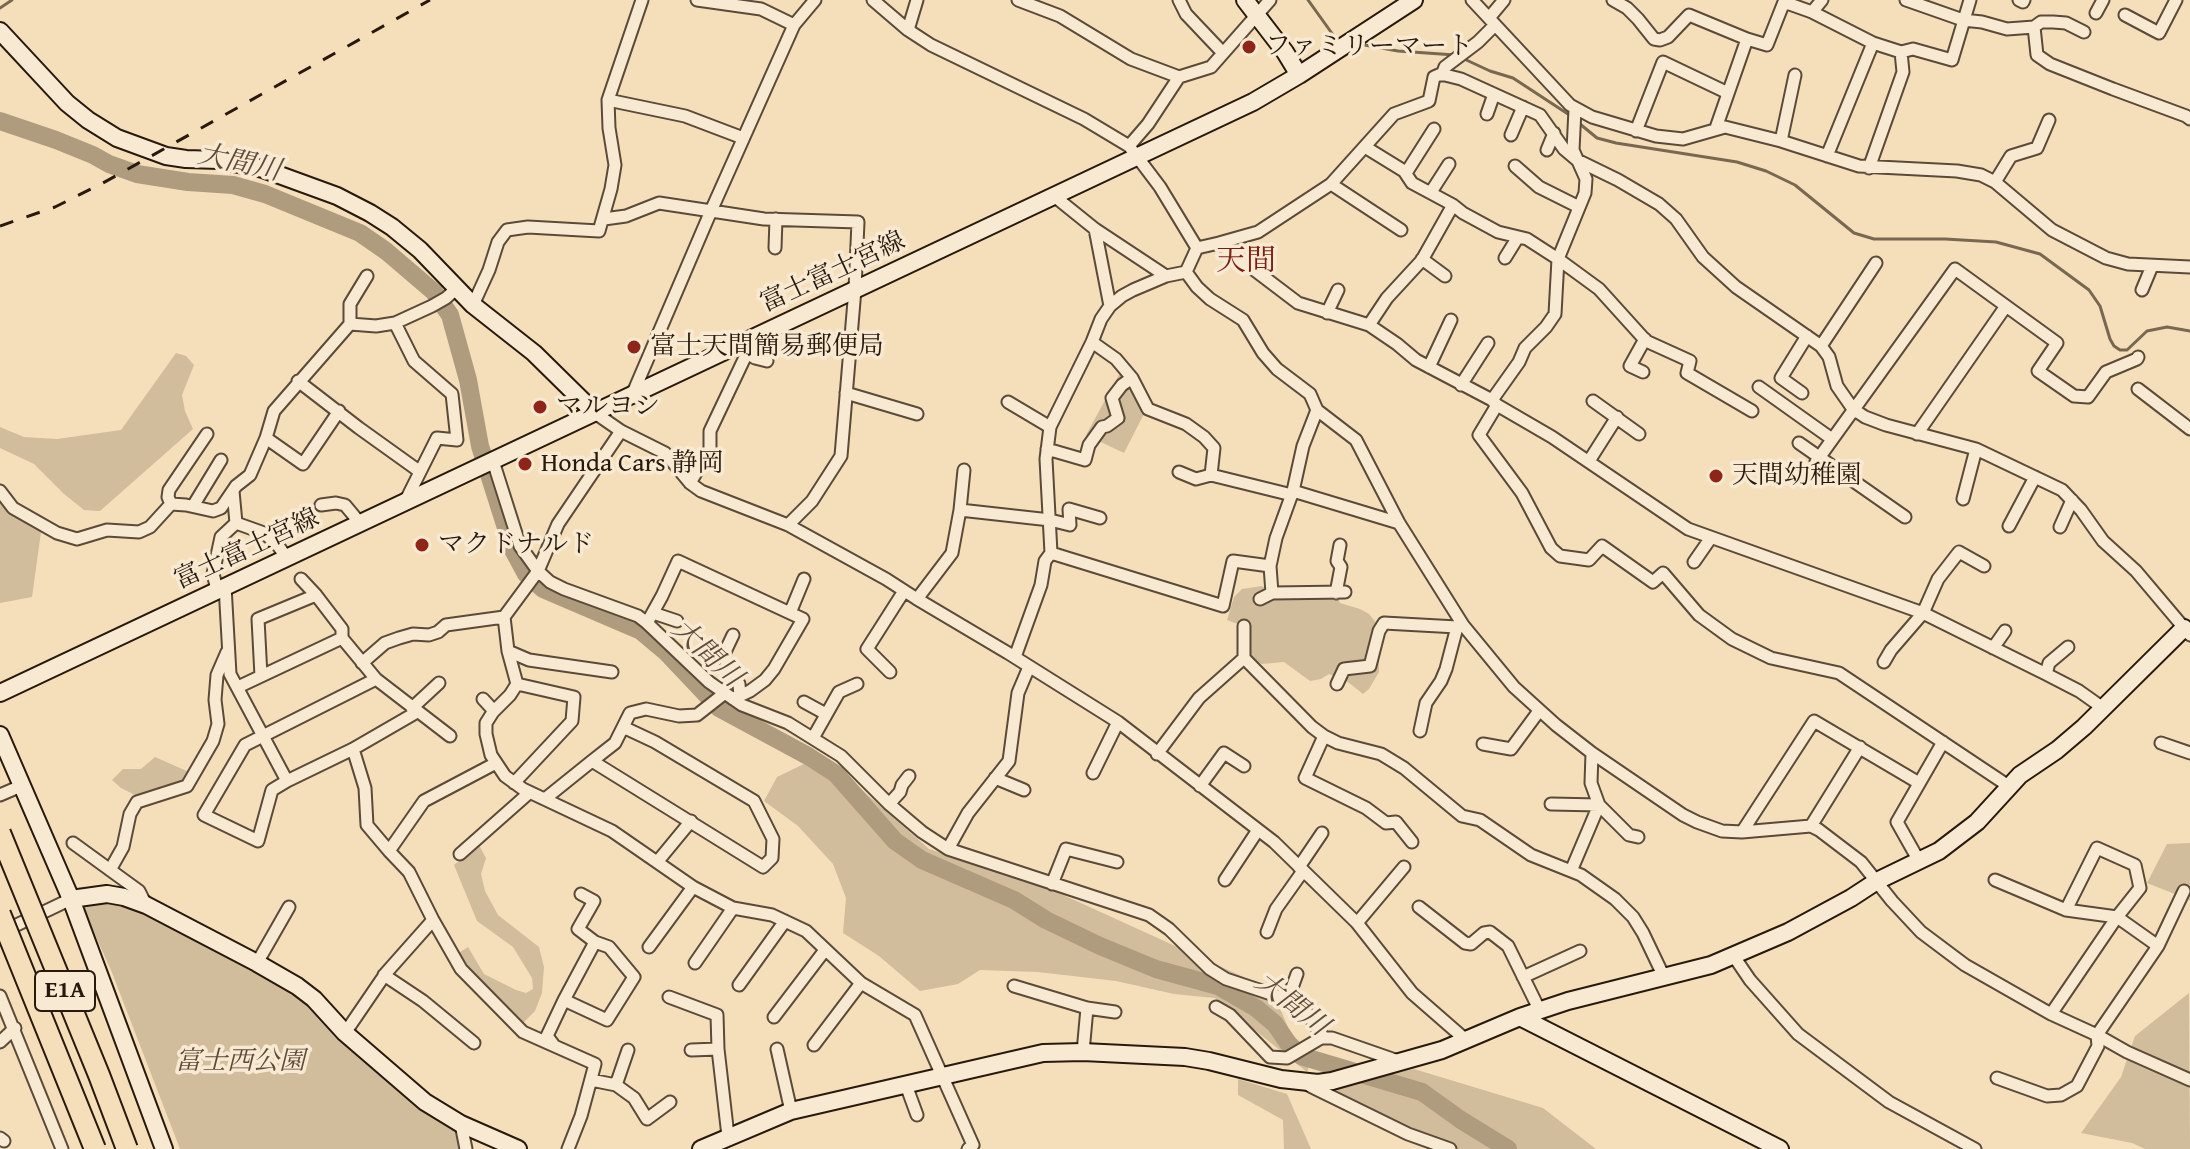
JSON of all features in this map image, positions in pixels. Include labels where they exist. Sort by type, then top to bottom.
[{"type":"highway","name":"E1A","points":[[0,833],[127,1149]]},
{"type":"highway","name":"E1A","points":[[0,914],[95,1149]]},
{"type":"street","points":[[473,305],[498,242],[507,230],[528,227],[599,231],[615,165],[608,100],[642,0]]},
{"type":"street","points":[[697,0],[761,9],[794,25]]},
{"type":"street","points":[[633,393],[794,25],[815,0]]},
{"type":"street","points":[[873,0],[908,30],[953,57],[1084,119],[1133,151],[1160,187],[1197,248]]},
{"type":"street","points":[[908,30],[917,0]]},
{"type":"street","points":[[1018,0],[1060,16],[1131,59],[1179,77],[1211,67],[1270,0]]},
{"type":"street","points":[[1179,0],[1186,14],[1223,53]]},
{"type":"street","points":[[1245,0],[1299,75]]},
{"type":"street","name":"富士富士宮線","points":[[0,693],[633,393],[748,346],[855,289],[1054,196],[1133,151],[1253,102],[1414,0]]},
{"type":"street","points":[[1472,0],[1575,113],[1656,136],[1683,139],[1725,127],[1869,168],[1957,171],[1981,175],[1995,182],[2052,230],[2106,258],[2128,264],[2190,267]]},
{"type":"street","points":[[1442,75],[1445,67],[1492,21],[1504,0]]},
{"type":"street","points":[[1613,0],[1627,8],[1654,39],[1668,37],[1689,15],[1767,45],[1784,2],[1812,12],[1873,43],[1901,52],[1913,49],[1952,60],[1970,0]]},
{"type":"street","points":[[1812,12],[1822,0]]},
{"type":"street","points":[[1906,0],[1963,20],[2007,29],[2053,22],[2066,23],[2084,32]]},
{"type":"street","points":[[2096,13],[2103,0]]},
{"type":"street","points":[[2125,15],[2159,33],[2176,0]]},
{"type":"street","points":[[2034,27],[2037,55],[2050,64],[2189,115]]},
{"type":"street","points":[[0,31],[67,103],[117,138],[166,156],[251,166],[337,196],[370,213],[426,255],[451,293],[473,305],[534,353],[595,413],[621,431],[665,453],[690,483],[701,491],[788,525],[886,579],[1118,722],[1274,842],[1357,923],[1412,993],[1467,1041]]},
{"type":"street","points":[[1716,128],[1747,39]]},
{"type":"street","points":[[1827,156],[1873,43]]},
{"type":"street","points":[[1869,168],[1903,72],[1901,52]]},
{"type":"street","points":[[1636,131],[1663,62],[1728,93]]},
{"type":"street","points":[[669,997],[717,1015],[715,1144],[791,1111],[1043,1053],[1185,1057],[1281,1079],[1332,1081],[1467,1041],[1520,1017],[1568,1001],[1711,965],[1808,922],[1877,881],[1939,851],[1968,829],[2020,775],[2066,743],[2188,628],[2136,571],[2103,541],[2062,490],[1976,449],[1917,434],[1865,417],[1853,409],[1837,386],[1829,357],[1821,346],[1736,287],[1703,257],[1676,219],[1659,204],[1577,160],[1564,149],[1540,115],[1461,79],[1442,75],[1434,77],[1429,101],[1394,114],[1331,184],[1258,232],[1197,248]]},
{"type":"street","points":[[1781,141],[1795,75]]},
{"type":"street","points":[[1133,151],[1179,77]]},
{"type":"street","points":[[1487,114],[1494,94]]},
{"type":"street","points":[[608,100],[685,116],[743,138]]},
{"type":"street","points":[[1511,135],[1523,107]]},
{"type":"street","points":[[1575,113],[1573,150],[1586,179],[1585,193],[1558,259],[1555,314],[1525,348],[1479,435],[1522,493],[1551,548],[1560,556],[1589,560],[1602,546],[1653,582],[1663,573],[1699,615],[1732,639],[1771,658],[1839,673],[2010,787]]},
{"type":"street","points":[[1995,182],[2011,156],[2037,148],[2049,120]]},
{"type":"street","points":[[1406,173],[1434,129]]},
{"type":"street","points":[[1547,150],[1554,133]]},
{"type":"street","points":[[1365,147],[1406,173],[1412,183],[1463,213],[1498,232],[1527,239],[1558,259],[1599,289],[1645,339],[1690,361],[1687,373],[1752,411]]},
{"type":"street","points":[[1431,192],[1449,164]]},
{"type":"street","points":[[1515,166],[1539,187],[1579,207]]},
{"type":"street","points":[[1331,184],[1401,230]]},
{"type":"street","points":[[1054,196],[1095,229],[1166,276]]},
{"type":"street","points":[[604,219],[626,216],[659,203],[776,219],[858,222],[841,456],[812,501],[788,525]]},
{"type":"street","points":[[1369,325],[1387,298],[1422,259],[1453,205]]},
{"type":"street","points":[[775,248],[776,219]]},
{"type":"street","points":[[1095,229],[1110,306]]},
{"type":"street","points":[[1505,258],[1518,237]]},
{"type":"street","points":[[1219,243],[1298,303],[1369,325],[1416,360],[1552,437],[1688,529],[1923,613],[2079,691],[2103,708]]},
{"type":"street","points":[[1186,272],[1197,248]]},
{"type":"street","points":[[1422,259],[1445,276]]},
{"type":"street","points":[[1821,346],[1876,263]]},
{"type":"street","points":[[2142,290],[2152,266]]},
{"type":"street","points":[[1818,459],[1955,269],[2057,343],[2038,371],[2074,396],[2088,397],[2106,372],[2138,357]]},
{"type":"street","points":[[1015,657],[1041,585],[1045,561],[1051,553],[1046,459],[1050,427],[1110,306],[1122,296],[1166,276],[1186,272]]},
{"type":"street","points":[[1186,272],[1210,299],[1243,320],[1263,353],[1277,369],[1310,394],[1317,410],[1356,440],[1399,523],[1460,626],[1539,711],[1592,753],[1683,815],[1722,831],[1811,826],[1861,862],[1921,932],[1965,965],[2051,1014],[2190,1080]]},
{"type":"street","points":[[171,504],[213,511],[221,508],[250,475],[274,411],[350,324],[350,304],[367,276]]},
{"type":"street","points":[[1327,313],[1338,290]]},
{"type":"street","points":[[350,324],[376,326],[395,323],[432,306],[451,293]]},
{"type":"street","points":[[1917,434],[2006,306]]},
{"type":"street","points":[[1429,367],[1451,320]]},
{"type":"street","points":[[395,323],[414,361],[452,394],[457,440],[437,438],[404,503]]},
{"type":"street","points":[[1802,393],[1781,378],[1807,336]]},
{"type":"street","points":[[1643,372],[1630,366],[1645,339]]},
{"type":"street","points":[[1092,342],[1116,359],[1132,378],[1148,409],[1186,424],[1214,448],[1211,475]]},
{"type":"street","points":[[1461,385],[1488,343]]},
{"type":"street","points":[[748,346],[755,358],[767,361]]},
{"type":"street","points":[[690,483],[710,449],[710,431],[748,346]]},
{"type":"street","points":[[1047,449],[1085,460],[1089,445],[1102,427],[1118,418],[1112,398],[1132,378]]},
{"type":"street","points":[[298,381],[419,471]]},
{"type":"street","points":[[1759,387],[1832,439]]},
{"type":"street","points":[[2138,389],[2190,429]]},
{"type":"street","points":[[846,393],[917,414]]},
{"type":"street","points":[[1593,401],[1639,434]]},
{"type":"street","points":[[1008,402],[1050,427]]},
{"type":"street","points":[[1272,593],[1270,566],[1276,538],[1317,410]]},
{"type":"street","points":[[266,438],[303,464],[339,411]]},
{"type":"street","points":[[1589,461],[1617,417]]},
{"type":"street","points":[[621,431],[558,524],[538,571],[504,617],[508,651],[517,684],[486,723],[491,755],[505,776],[529,793],[546,798],[612,831],[693,887],[733,908],[772,915],[806,931],[861,983],[915,1015],[972,1148]]},
{"type":"street","points":[[171,504],[169,490],[207,434]]},
{"type":"street","points":[[1799,443],[1905,517]]},
{"type":"street","points":[[1963,499],[1976,449]]},
{"type":"street","points":[[193,506],[221,460]]},
{"type":"street","points":[[493,461],[520,546],[550,582],[622,610],[677,621]]},
{"type":"street","points":[[917,599],[952,553],[964,470]]},
{"type":"street","points":[[1179,472],[1196,479],[1211,475],[1292,493],[1399,523]]},
{"type":"street","points":[[2009,526],[2035,477]]},
{"type":"street","points":[[0,491],[13,508],[57,533],[77,539],[107,530],[139,532],[150,527],[171,504]]},
{"type":"street","points":[[233,491],[236,523]]},
{"type":"street","points":[[2060,527],[2072,500]]},
{"type":"street","points":[[321,505],[345,505],[360,523]]},
{"type":"street","points":[[960,510],[1070,525],[1069,509],[1100,518]]},
{"type":"street","points":[[236,523],[264,533],[286,557]]},
{"type":"street","points":[[236,523],[221,537],[213,574],[221,588],[230,674],[287,781]]},
{"type":"street","points":[[1694,562],[1710,539]]},
{"type":"street","points":[[1260,599],[1272,593],[1340,593],[1341,567],[1337,561],[1340,545]]},
{"type":"street","points":[[1884,662],[1923,613],[1938,579],[1959,552],[1984,566]]},
{"type":"street","points":[[1051,553],[1223,606],[1233,561],[1270,566]]},
{"type":"street","points":[[546,798],[615,743],[630,713],[646,709],[679,716],[697,715],[725,699],[750,691],[774,669],[803,619],[678,561],[650,618]]},
{"type":"street","points":[[301,579],[342,629],[342,638],[376,679],[450,736]]},
{"type":"street","points":[[790,613],[804,579]]},
{"type":"street","points":[[890,672],[867,649],[904,591]]},
{"type":"street","points":[[261,676],[258,619],[316,595]]},
{"type":"street","points":[[362,663],[385,643],[399,638],[413,634],[429,635],[446,625],[504,617]]},
{"type":"street","points":[[650,618],[725,699],[788,723],[841,756],[889,804],[948,849],[1149,915],[1169,929],[1210,969],[1226,979],[1301,1004],[1324,1038]]},
{"type":"street","points":[[1337,684],[1344,669],[1370,666],[1384,623],[1460,626]]},
{"type":"street","points":[[1244,626],[1244,658],[1312,727],[1338,743],[1381,754],[1404,768],[1462,816],[1480,820],[1531,855],[1581,875],[1615,899],[1633,917],[1664,977]]},
{"type":"street","points":[[1420,731],[1426,703],[1441,681],[1460,626]]},
{"type":"street","points":[[1993,648],[2005,631]]},
{"type":"street","points":[[725,699],[739,684],[723,656],[733,635]]},
{"type":"street","points":[[238,687],[342,638]]},
{"type":"street","points":[[2046,674],[2049,663],[2068,647]]},
{"type":"street","points":[[508,651],[529,660],[612,672]]},
{"type":"street","points":[[110,870],[123,847],[130,814],[137,802],[187,786],[213,741],[218,724],[215,700],[217,675],[228,652]]},
{"type":"street","points":[[1157,754],[1199,698],[1244,658]]},
{"type":"street","points":[[948,849],[968,813],[1009,761],[1018,693],[1029,667]]},
{"type":"street","points":[[376,679],[245,745],[204,815],[258,841],[272,790],[353,749],[414,710],[439,683]]},
{"type":"street","points":[[514,783],[572,721],[574,697],[517,684]]},
{"type":"street","points":[[813,738],[839,692],[857,684]]},
{"type":"street","points":[[483,699],[494,711]]},
{"type":"street","points":[[804,702],[826,714]]},
{"type":"street","points":[[1483,744],[1511,749],[1539,711]]},
{"type":"street","points":[[1742,832],[1814,721],[1919,783]]},
{"type":"street","points":[[1093,773],[1118,722]]},
{"type":"street","points":[[592,761],[763,867],[772,858],[773,839],[754,801],[655,742],[623,727]]},
{"type":"street","points":[[0,735],[71,899],[164,1149]]},
{"type":"street","points":[[1324,736],[1305,778],[1349,798],[1386,823],[1396,822],[1412,842]]},
{"type":"street","points":[[1919,861],[1897,822],[1943,742]]},
{"type":"street","points":[[2161,743],[2190,753]]},
{"type":"street","points":[[1811,826],[1860,747]]},
{"type":"street","points":[[353,749],[365,788],[367,825],[409,872],[461,969],[523,1032],[595,1064],[568,1149]]},
{"type":"street","points":[[1200,786],[1224,753],[1244,766]]},
{"type":"street","points":[[1592,753],[1591,783],[1599,805],[1629,835],[1638,837]]},
{"type":"street","points":[[389,851],[424,801],[496,763]]},
{"type":"street","points":[[889,804],[909,776]]},
{"type":"street","points":[[995,778],[1024,790]]},
{"type":"street","points":[[0,795],[21,786]]},
{"type":"street","points":[[460,854],[529,793]]},
{"type":"street","points":[[1551,804],[1599,805]]},
{"type":"street","points":[[1571,871],[1599,805]]},
{"type":"street","points":[[658,861],[691,821]]},
{"type":"street","points":[[1225,880],[1258,830]]},
{"type":"street","points":[[1267,932],[1276,909],[1322,833]]},
{"type":"street","points":[[73,843],[139,891],[146,905]]},
{"type":"street","points":[[2051,1014],[2140,888],[2135,865],[2097,848],[2066,910]]},
{"type":"street","points":[[1052,884],[1066,849],[1117,862]]},
{"type":"street","points":[[1357,923],[1404,867]]},
{"type":"street","points":[[1995,880],[2066,910],[2117,917],[2158,946]]},
{"type":"street","points":[[649,947],[693,887]]},
{"type":"street","points":[[1997,1078],[2047,1096],[2061,1095],[2077,1086],[2098,1046],[2097,1035],[2158,946],[2184,891]]},
{"type":"street","points":[[0,933],[71,899],[107,894],[146,905],[297,986],[314,999],[345,1033],[425,1102],[461,1124],[518,1149]]},
{"type":"street","points":[[564,1000],[607,1020],[634,977],[609,947],[595,942],[578,929],[594,901],[581,894]]},
{"type":"street","points":[[257,963],[289,907]]},
{"type":"street","points":[[1419,907],[1465,943],[1471,944],[1490,932],[1508,946],[1540,1011]]},
{"type":"street","points":[[695,963],[733,908]]},
{"type":"street","points":[[345,1033],[384,975],[433,920]]},
{"type":"street","points":[[739,985],[785,921]]},
{"type":"street","points":[[553,1044],[547,1036],[595,942]]},
{"type":"street","points":[[774,1017],[825,950]]},
{"type":"street","points":[[1523,977],[1580,951]]},
{"type":"street","points":[[1733,955],[1750,980],[1798,1034],[1889,1102],[1975,1149]]},
{"type":"street","points":[[1288,999],[1297,974]]},
{"type":"street","points":[[384,975],[423,1001],[474,1043]]},
{"type":"street","points":[[814,1045],[861,983]]},
{"type":"street","points":[[1014,986],[1087,1008],[1115,1012]]},
{"type":"street","points":[[0,996],[62,1149]]},
{"type":"street","points":[[1216,1007],[1230,1015],[1270,1057],[1287,1058],[1324,1038],[1332,1038],[1394,1065]]},
{"type":"street","points":[[1083,1052],[1087,1008]]},
{"type":"street","points":[[1520,1017],[1780,1149]]},
{"type":"street","points":[[0,1042],[15,1028]]},
{"type":"street","points":[[691,1050],[718,1049]]},
{"type":"street","points":[[777,1049],[791,1111]]},
{"type":"street","points":[[616,1085],[628,1050]]},
{"type":"street","points":[[591,1080],[616,1085],[634,1098],[647,1119],[670,1102]]},
{"type":"street","points":[[1302,1082],[1408,1134],[1450,1149]]},
{"type":"street","points":[[906,1085],[917,1115]]},
{"type":"street","points":[[461,1124],[466,1149]]},
{"type":"green space","points":[[176,353],[186,356],[194,365],[182,395],[193,429],[100,511],[84,510],[34,464],[0,448],[0,427],[24,437],[57,439],[121,430]]},
{"type":"green space","points":[[1121,371],[1146,410],[1124,453],[1086,435]]},
{"type":"green space","points":[[0,492],[42,525],[32,597],[0,603]]},
{"type":"green space","points":[[1262,586],[1279,596],[1336,593],[1340,603],[1369,614],[1378,625],[1379,672],[1369,689],[1363,694],[1348,682],[1329,674],[1310,681],[1284,662],[1262,664],[1248,658],[1243,626],[1227,620],[1234,597],[1242,589]]},
{"type":"green space","points":[[155,757],[189,772],[183,781],[152,794],[135,795],[112,780],[123,769],[141,769]]},
{"type":"green space","points":[[828,760],[929,849],[1039,884],[1261,985],[1274,994],[1290,1032],[1310,1063],[1307,1072],[1215,998],[1174,994],[1116,981],[1038,972],[980,970],[958,984],[920,991],[879,956],[843,933],[846,898],[833,864],[798,826],[764,801],[777,777],[810,761]]},
{"type":"green space","points":[[2190,843],[2190,900],[2147,883],[2167,844]]},
{"type":"green space","points":[[479,845],[486,858],[481,874],[485,891],[498,915],[539,947],[544,967],[542,993],[535,1011],[524,1022],[515,1021],[454,956],[468,947],[484,974],[516,990],[526,993],[533,989],[532,978],[513,947],[477,921],[454,865]]},
{"type":"green space","name":"富士西公園","points":[[118,901],[298,994],[461,1127],[463,1149],[180,1149],[111,970],[80,902]]},
{"type":"green space","points":[[2189,993],[2190,1149],[2145,1149],[2132,1143],[2081,1133],[2121,1077],[2135,1036]]},
{"type":"green space","points":[[1414,1069],[1543,1108],[1596,1149],[1431,1149],[1435,1144],[1337,1094],[1338,1087]]},
{"type":"green space","points":[[1238,1079],[1287,1094],[1311,1149],[1284,1149],[1283,1120],[1238,1095]]},
{"type":"waterway","points":[[0,8],[12,0]]},
{"type":"waterway","points":[[1308,0],[1336,39],[1340,40]]},
{"type":"waterway","points":[[1359,44],[1398,51],[1455,55]]},
{"type":"waterway","points":[[1462,58],[1513,78],[1571,116]]},
{"type":"waterway","name":"大間川","points":[[0,121],[56,140],[137,174],[233,185],[265,194],[360,233],[434,292],[450,315],[468,380],[480,446],[513,550],[526,574],[543,589],[641,631],[666,652],[719,708],[836,774],[895,841],[922,860],[1014,900],[1046,920],[1100,946],[1156,969],[1218,986],[1256,1008],[1275,1024],[1301,1056],[1422,1092],[1508,1149]]},
{"type":"waterway","points":[[1580,124],[1597,138],[1616,143],[1737,162],[1766,171],[1795,185],[1854,233],[1874,239],[1996,242],[2040,254],[2089,290],[2100,306],[2110,339],[2120,350],[2127,350],[2147,331],[2167,327],[2190,331]]},
{"type":"railway","points":[[0,226],[55,207],[103,183],[430,0]]},
{"type":"place","name":"ファミリーマート","points":[[1249,47]]},
{"type":"place","name":"富士天間簡易郵便局","points":[[634,347]]},
{"type":"place","name":"マルヨシ","points":[[540,407]]},
{"type":"place","name":"Honda Cars 静岡","points":[[525,464]]},
{"type":"place","name":"天間幼稚園","points":[[1716,476]]},
{"type":"place","name":"マクドナルド","points":[[422,545]]},
{"type":"district","name":"天間","points":[[1246,262]]}]
